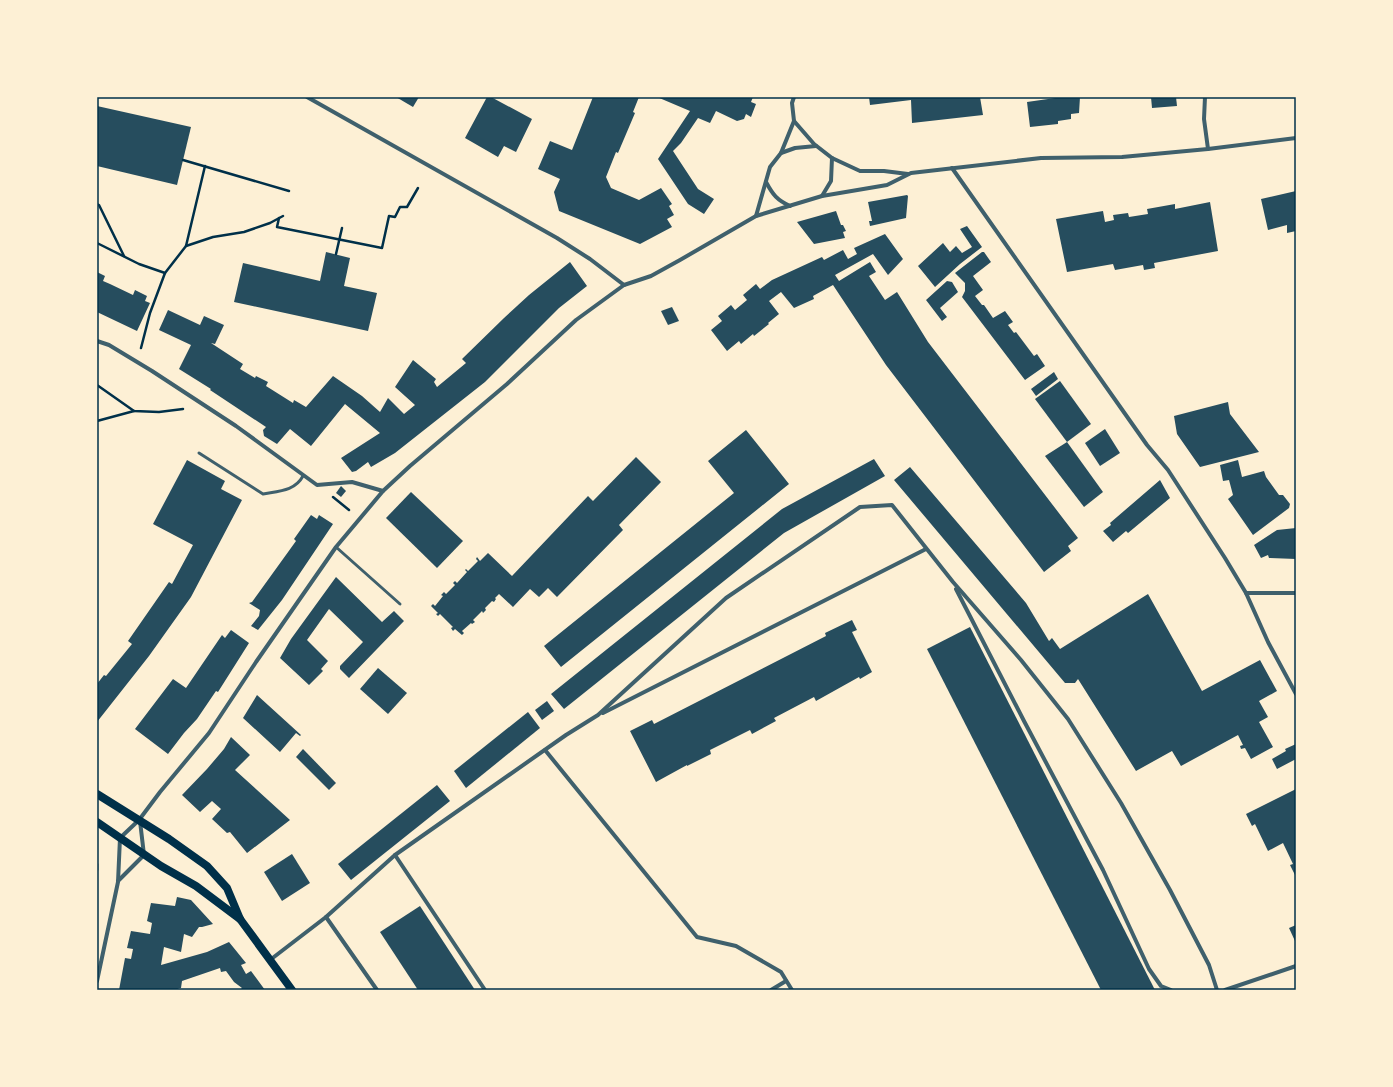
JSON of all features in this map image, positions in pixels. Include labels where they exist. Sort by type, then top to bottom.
[{"type":"main road","points":[[97,794],[139,820],[207,866],[227,888],[240,919],[292,990]]},
{"type":"main road","points":[[97,822],[144,855],[196,886],[240,919]]},
{"type":"street","points":[[307,97],[557,238],[590,259],[624,285]]},
{"type":"street","points":[[756,216],[770,167],[781,153],[794,120],[792,103],[794,97]]},
{"type":"street","points":[[1205,97],[1204,119],[1208,149]]},
{"type":"street","points":[[794,120],[816,146],[832,158],[860,170],[884,170],[908,174],[1041,158],[1122,157],[1208,149],[1296,138]]},
{"type":"street","points":[[781,153],[795,148],[816,146]]},
{"type":"street","points":[[822,196],[831,181],[832,158]]},
{"type":"street","points":[[952,168],[1147,446],[1168,470],[1246,593],[1268,642],[1296,694]]},
{"type":"street","points":[[97,981],[118,882],[120,838],[139,820],[209,733],[256,662],[336,547],[383,491],[410,466],[507,384],[576,320],[624,285],[650,276],[756,216],[822,196],[887,185],[908,174]]},
{"type":"street","points":[[766,182],[772,193],[780,201],[791,206]]},
{"type":"street","points":[[97,341],[109,345],[198,401],[236,426],[317,485],[352,482],[383,491]]},
{"type":"street","points":[[598,715],[726,598],[860,507],[892,505],[953,582],[1021,660],[1068,719],[1121,803],[1170,890],[1208,965],[1217,990]]},
{"type":"street","points":[[270,960],[326,917],[395,855],[566,735],[598,715],[926,549]]},
{"type":"street","points":[[953,582],[1020,714],[1103,870],[1149,969],[1161,986],[1171,990]]},
{"type":"street","points":[[1246,593],[1296,593]]},
{"type":"street","points":[[545,750],[697,937],[736,946],[781,972],[792,990]]},
{"type":"street","points":[[118,882],[144,855],[139,820]]},
{"type":"street","points":[[395,855],[485,990]]},
{"type":"street","points":[[326,917],[377,990]]},
{"type":"street","points":[[1225,990],[1296,966]]},
{"type":"street","points":[[771,990],[786,981]]},
{"type":"lane","points":[[199,453],[263,494],[289,490],[299,483],[303,476]]},
{"type":"lane","points":[[336,547],[400,604]]},
{"type":"path","points":[[183,160],[289,191]]},
{"type":"path","points":[[136,362],[142,347],[150,312],[165,273],[186,246],[205,166]]},
{"type":"path","points":[[279,218],[277,227],[382,248],[389,216],[395,217],[400,207],[407,207],[418,188]]},
{"type":"path","points":[[97,204],[99,205],[124,256]]},
{"type":"path","points":[[186,246],[213,237],[244,232],[284,216]]},
{"type":"path","points":[[336,254],[342,228]]},
{"type":"path","points":[[97,243],[139,264],[165,273]]},
{"type":"path","points":[[97,385],[134,411]]},
{"type":"path","points":[[97,421],[134,411],[159,412],[182,409],[198,401]]},
{"type":"path","points":[[317,485],[359,518]]},
{"type":"path","points":[[97,864],[97,870]]},
{"type":"building","points":[[396,97],[419,97],[413,107]]},
{"type":"building","points":[[487,97],[491,97],[532,119],[516,152],[504,146],[498,157],[465,138]]},
{"type":"building","points":[[593,97],[639,97],[633,112],[635,113],[618,153],[616,152],[606,177],[611,188],[639,200],[661,188],[672,204],[669,206],[674,215],[667,219],[672,227],[640,244],[559,211],[554,192],[560,179],[538,169],[550,141],[572,150]]},
{"type":"building","points":[[657,97],[753,97],[751,102],[756,104],[751,117],[746,114],[744,119],[737,121],[716,111],[710,123],[698,118],[681,143],[673,151],[698,189],[714,199],[704,214],[688,204],[658,159],[690,111]]},
{"type":"building","points":[[869,97],[980,97],[983,115],[912,123],[911,100],[870,105]]},
{"type":"building","points":[[1055,97],[1080,97],[1079,113],[1071,114],[1071,119],[1058,121],[1058,124],[1030,127],[1027,102]]},
{"type":"building","points":[[1151,97],[1176,97],[1177,106],[1152,108]]},
{"type":"building","points":[[97,106],[191,127],[177,185],[97,166]]},
{"type":"building","points":[[1296,191],[1296,231],[1287,233],[1287,225],[1268,230],[1261,199]]},
{"type":"building","points":[[907,195],[906,218],[870,226],[869,221],[872,221],[868,202]]},
{"type":"building","points":[[1210,202],[1218,251],[1154,263],[1155,268],[1144,270],[1143,265],[1115,270],[1113,264],[1067,272],[1056,219],[1103,211],[1105,222],[1114,220],[1113,215],[1128,213],[1129,217],[1148,214],[1147,209],[1175,204],[1175,209]]},
{"type":"building","points":[[836,211],[841,225],[843,225],[846,231],[843,232],[845,238],[814,244],[797,222]]},
{"type":"building","points":[[967,226],[982,247],[960,264],[935,287],[918,266],[943,243],[950,252],[956,246],[962,253],[972,247],[960,229]]},
{"type":"building","points":[[885,234],[903,259],[888,275],[873,254],[835,275],[839,281],[870,262],[876,272],[869,276],[885,300],[897,292],[928,342],[1078,538],[1068,546],[1071,551],[1044,572],[886,365],[833,285],[813,296],[814,299],[794,308],[781,292],[769,301],[779,314],[754,336],[753,334],[741,344],[739,341],[727,351],[711,330],[722,321],[718,316],[731,305],[735,310],[747,300],[743,295],[756,284],[760,289],[772,280],[822,257],[824,260],[843,250],[848,259],[857,254],[854,248]]},
{"type":"building","points":[[326,252],[350,258],[344,286],[377,293],[368,331],[234,302],[243,263],[320,281]]},
{"type":"building","points":[[984,252],[991,262],[973,276],[983,290],[975,296],[982,305],[984,305],[993,318],[1005,311],[1013,322],[1008,325],[1014,333],[1016,332],[1034,356],[1037,354],[1045,366],[1025,380],[962,297],[965,291],[965,283],[955,273]]},
{"type":"building","points":[[570,262],[587,286],[559,308],[485,382],[395,453],[371,467],[368,462],[356,471],[352,472],[341,458],[380,433],[345,404],[311,446],[290,429],[277,444],[264,436],[263,430],[266,427],[179,369],[191,345],[159,330],[168,310],[200,325],[204,316],[224,325],[215,344],[211,343],[243,364],[240,369],[255,378],[256,376],[268,382],[266,386],[293,403],[294,400],[306,407],[333,376],[362,396],[380,412],[388,398],[404,414],[415,405],[395,387],[413,360],[436,379],[434,382],[437,387],[466,363],[462,359],[504,318],[529,295]]},
{"type":"building","points":[[97,272],[105,276],[103,281],[133,295],[135,290],[147,296],[145,301],[150,303],[137,331],[97,312]]},
{"type":"building","points":[[947,281],[952,282],[958,292],[940,308],[947,317],[942,321],[926,300]]},
{"type":"building","points":[[672,307],[679,321],[668,325],[661,311]]},
{"type":"building","points":[[1054,372],[1058,379],[1036,396],[1031,389]]},
{"type":"building","points":[[1060,381],[1091,424],[1067,442],[1035,399]]},
{"type":"building","points":[[1228,402],[1230,414],[1259,452],[1200,467],[1177,434],[1174,416]]},
{"type":"building","points":[[1105,429],[1120,453],[1100,466],[1085,443]]},
{"type":"building","points":[[746,430],[789,484],[561,667],[544,646],[734,493],[708,461]]},
{"type":"building","points":[[1067,442],[1103,492],[1084,507],[1045,456]]},
{"type":"building","points":[[636,457],[661,482],[619,525],[623,530],[557,597],[548,588],[539,597],[530,589],[513,607],[499,594],[495,598],[496,599],[494,602],[492,601],[485,608],[486,610],[483,613],[482,611],[473,620],[475,622],[472,624],[471,623],[462,631],[464,633],[462,635],[455,629],[453,631],[451,628],[453,627],[440,614],[438,616],[436,614],[438,613],[431,606],[433,604],[435,606],[443,596],[441,595],[444,592],[446,594],[455,585],[453,583],[455,581],[457,583],[467,572],[465,570],[466,569],[468,571],[478,561],[476,559],[477,557],[480,561],[488,553],[512,576],[588,496],[593,501]]},
{"type":"building","points":[[874,459],[885,476],[784,533],[564,709],[551,694],[782,509]]},
{"type":"building","points":[[187,460],[225,481],[221,489],[242,500],[191,597],[149,656],[97,722],[97,684],[104,675],[106,676],[132,644],[128,641],[169,582],[172,584],[193,545],[153,524]]},
{"type":"building","points":[[1238,460],[1242,477],[1264,471],[1266,477],[1279,495],[1283,495],[1290,504],[1289,508],[1253,535],[1228,499],[1233,495],[1229,480],[1223,481],[1220,465]]},
{"type":"building","points":[[910,467],[1026,603],[1049,641],[1052,638],[1060,649],[1148,594],[1202,691],[1260,660],[1277,691],[1259,701],[1268,717],[1259,722],[1273,747],[1251,759],[1245,748],[1241,749],[1240,746],[1243,745],[1238,735],[1181,766],[1172,751],[1136,771],[1078,679],[1075,683],[1065,683],[894,480]]},
{"type":"building","points":[[1160,480],[1170,498],[1128,533],[1126,531],[1113,542],[1103,531],[1111,525],[1110,523]]},
{"type":"building","points":[[341,486],[346,491],[341,497],[336,493]]},
{"type":"building","points":[[411,492],[463,541],[437,568],[386,518]]},
{"type":"building","points":[[311,515],[317,519],[319,515],[333,524],[282,600],[258,630],[251,626],[259,616],[260,610],[249,603],[252,602],[296,541],[294,539]]},
{"type":"building","points":[[1296,528],[1296,559],[1269,558],[1268,555],[1261,558],[1254,545],[1277,530]]},
{"type":"building","points":[[336,577],[382,622],[394,611],[404,621],[349,678],[340,669],[340,666],[363,642],[329,609],[307,640],[328,661],[321,669],[323,671],[309,685],[280,658],[291,639]]},
{"type":"building","points":[[852,620],[857,630],[852,632],[872,672],[860,679],[859,677],[816,701],[814,697],[774,718],[776,721],[752,734],[750,730],[710,750],[711,754],[656,782],[630,731],[652,720],[654,724],[826,636],[825,633]]},
{"type":"building","points":[[970,627],[1155,990],[1101,990],[927,649]]},
{"type":"building","points":[[231,630],[249,643],[218,692],[216,691],[197,719],[168,754],[135,729],[173,679],[186,688],[222,635],[225,638]]},
{"type":"building","points":[[378,668],[407,693],[388,714],[360,689]]},
{"type":"building","points":[[257,695],[301,735],[300,736],[296,733],[280,752],[243,718]]},
{"type":"building","points":[[547,701],[554,711],[542,720],[535,710]]},
{"type":"building","points":[[528,712],[540,728],[466,788],[454,771]]},
{"type":"building","points":[[231,737],[250,755],[235,770],[290,820],[247,853],[230,832],[227,833],[212,819],[221,809],[212,801],[200,812],[182,795],[224,749]]},
{"type":"building","points":[[1296,744],[1296,759],[1277,769],[1272,759],[1286,751],[1285,749]]},
{"type":"building","points":[[303,749],[336,783],[329,790],[296,757]]},
{"type":"building","points":[[437,785],[450,801],[351,880],[338,864]]},
{"type":"building","points":[[1296,789],[1296,877],[1290,865],[1293,864],[1283,843],[1268,851],[1255,824],[1252,826],[1246,814]]},
{"type":"building","points":[[292,854],[310,883],[282,901],[264,872]]},
{"type":"building","points":[[177,897],[191,900],[213,924],[199,927],[192,937],[184,934],[181,952],[164,947],[161,965],[207,952],[229,942],[246,963],[241,965],[246,974],[251,971],[265,990],[240,990],[242,988],[234,982],[226,971],[221,972],[220,968],[182,981],[181,988],[174,990],[119,990],[125,958],[131,959],[133,949],[127,948],[131,931],[150,934],[152,923],[147,921],[151,903],[175,906]]},
{"type":"building","points":[[420,906],[475,990],[418,990],[380,932]]},
{"type":"building","points":[[1296,925],[1296,940],[1295,941],[1289,928]]}]
